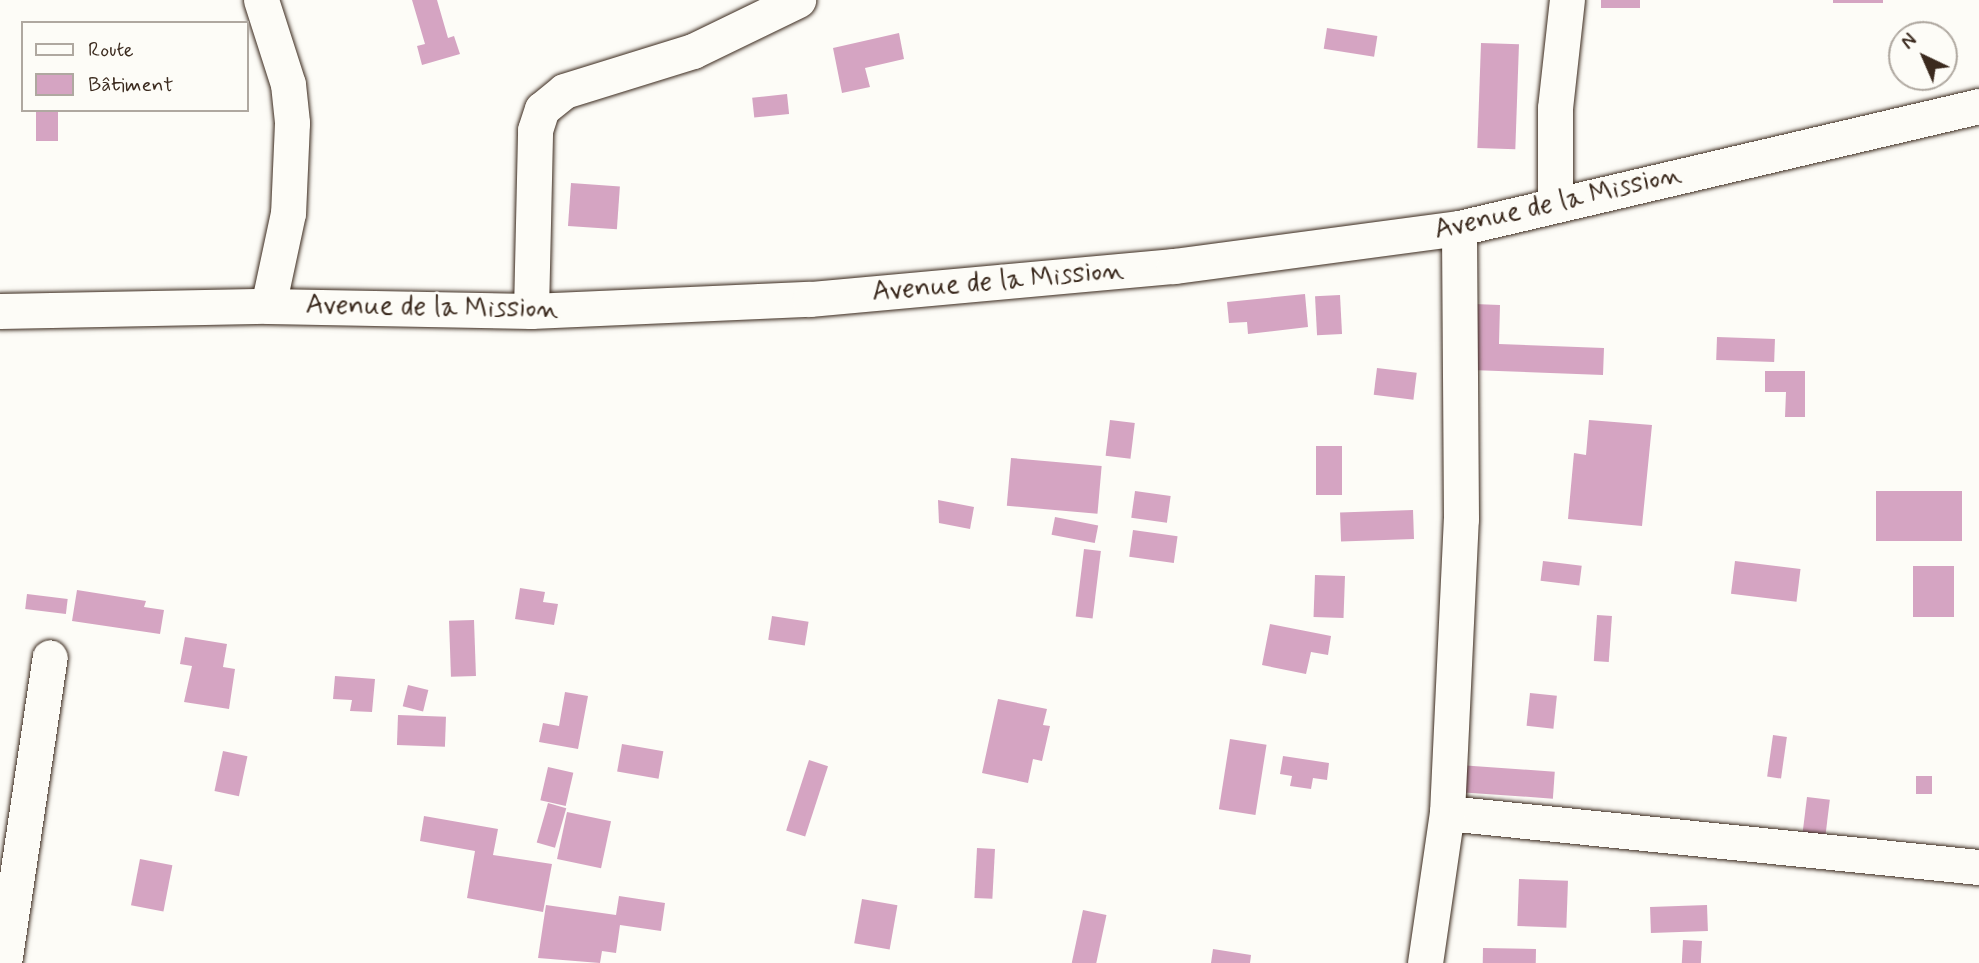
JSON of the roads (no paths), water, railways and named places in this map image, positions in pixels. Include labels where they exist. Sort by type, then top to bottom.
[{"type":"street","points":[[261,0],[288,84],[292,123],[288,213],[268,306]]},
{"type":"street","points":[[531,311],[535,130],[542,109],[564,91],[693,51],[798,0]]},
{"type":"street","points":[[1555,205],[1555,108],[1567,0]]},
{"type":"street","name":"Avenue de la Mission","points":[[0,311],[268,306],[531,311],[810,299],[1174,266],[1459,228],[1979,106]]},
{"type":"street","points":[[1425,963],[1447,813],[1461,519],[1459,228]]},
{"type":"street","points":[[4,963],[51,657]]},
{"type":"street","points":[[1447,813],[1979,867]]}]
